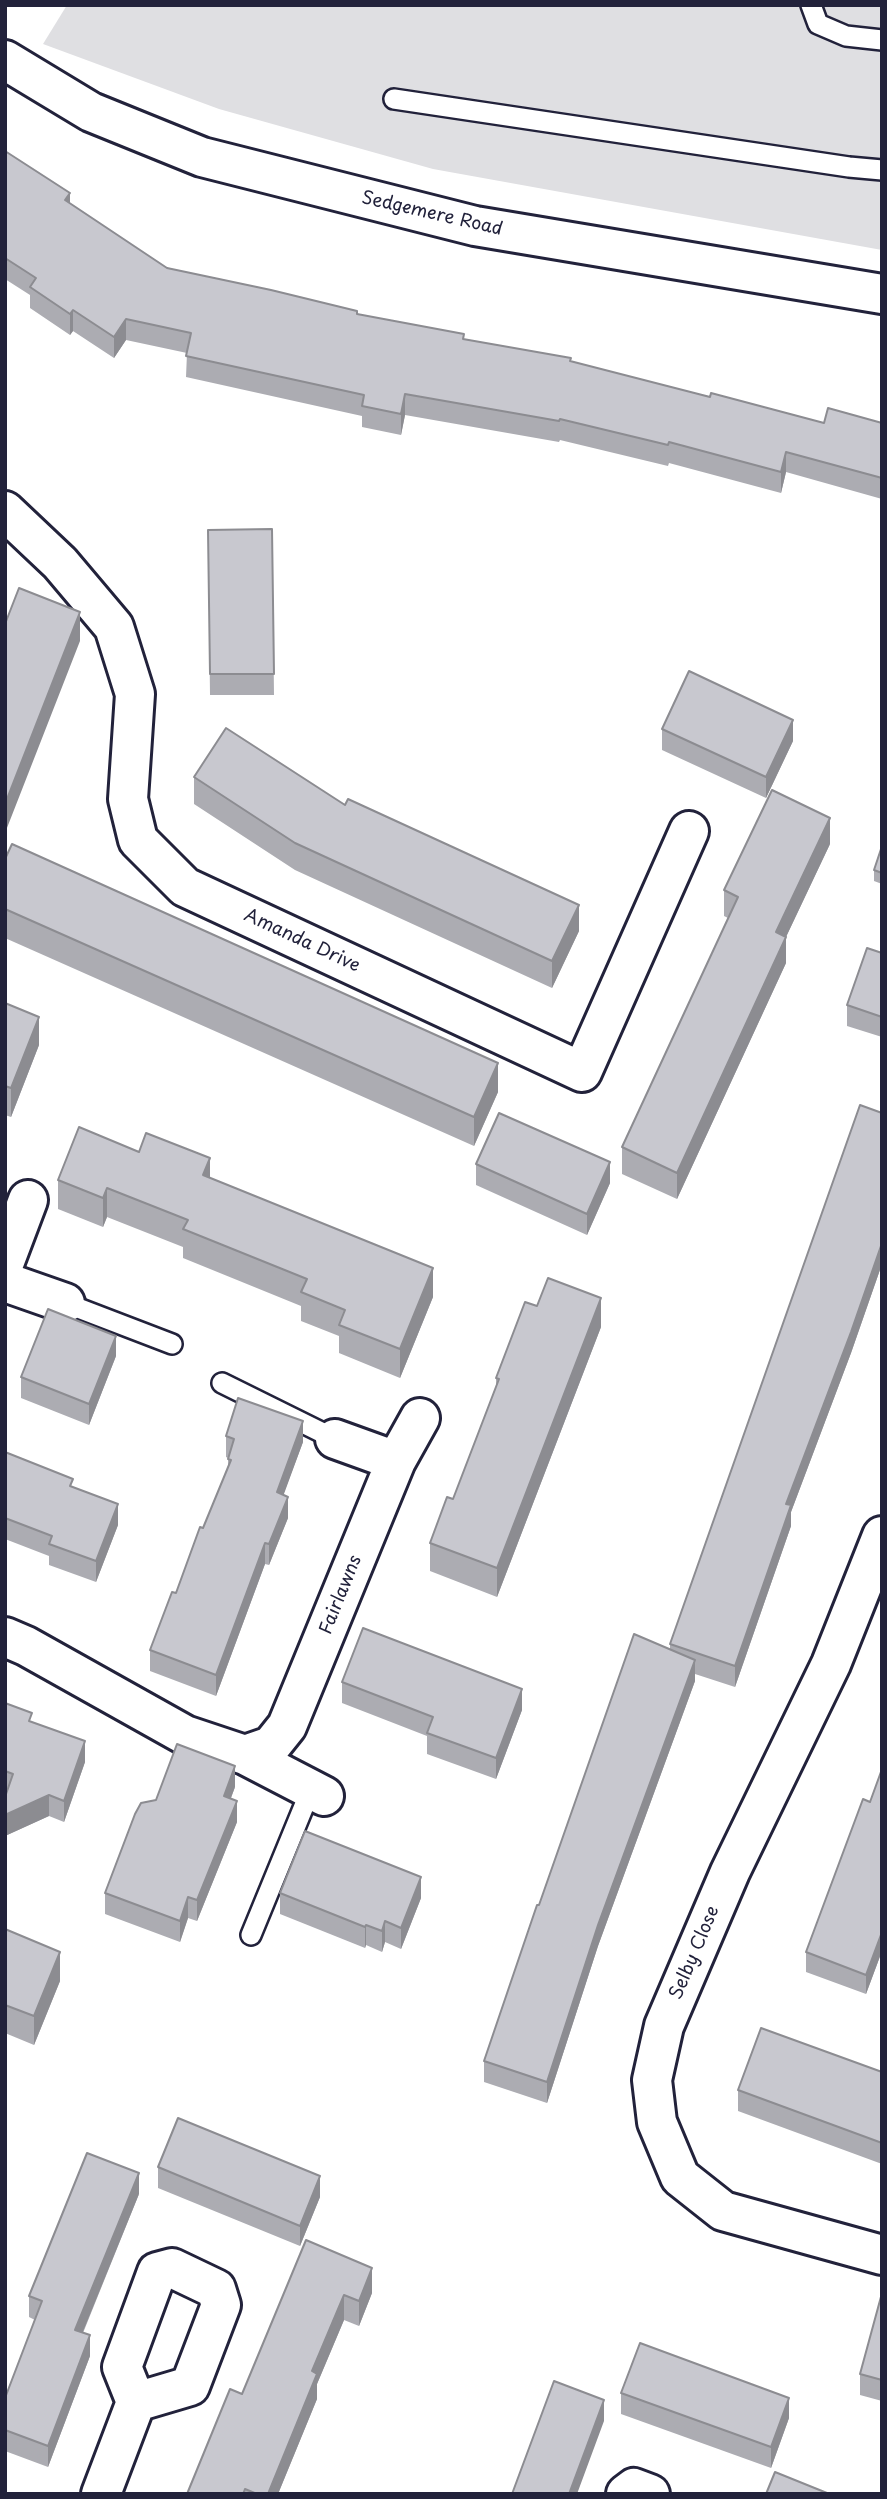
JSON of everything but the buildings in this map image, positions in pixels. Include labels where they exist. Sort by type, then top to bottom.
[{"type":"street","name":"Sedgemere Road","points":[[5,60],[91,113],[202,157],[475,226],[882,294]]},
{"type":"street","name":"Amanda Drive","points":[[5,511],[60,563],[114,627],[135,694],[128,799],[138,840],[185,887],[582,1072],[689,831]]},
{"type":"street","points":[[5,1261],[28,1200]]},
{"type":"street","points":[[5,1282],[65,1303]]},
{"type":"street","name":"Fairlawns","points":[[245,1755],[271,1746],[287,1726],[396,1461],[420,1418]]},
{"type":"street","points":[[335,1439],[396,1461]]},
{"type":"street","name":"Selby Close","points":[[882,1536],[831,1664],[730,1872],[669,2013],[652,2080],[657,2122],[680,2177],[723,2211],[882,2255]]},
{"type":"street","points":[[5,1637],[26,1646],[185,1735],[245,1755],[318,1792]]},
{"type":"street","points":[[101,2494],[136,2402]]},
{"type":"street","points":[[626,2494],[634,2488],[650,2494]]},
{"type":"lane","points":[[811,5],[818,24],[846,36],[882,40]]},
{"type":"lane","points":[[394,99],[882,170]]},
{"type":"lane","points":[[65,1303],[172,1344]]},
{"type":"lane","points":[[222,1383],[335,1439]]},
{"type":"lane","points":[[251,1936],[318,1792]]},
{"type":"shaded area","points":[[67,5],[882,5],[882,250],[433,169],[219,109],[43,44]]}]
